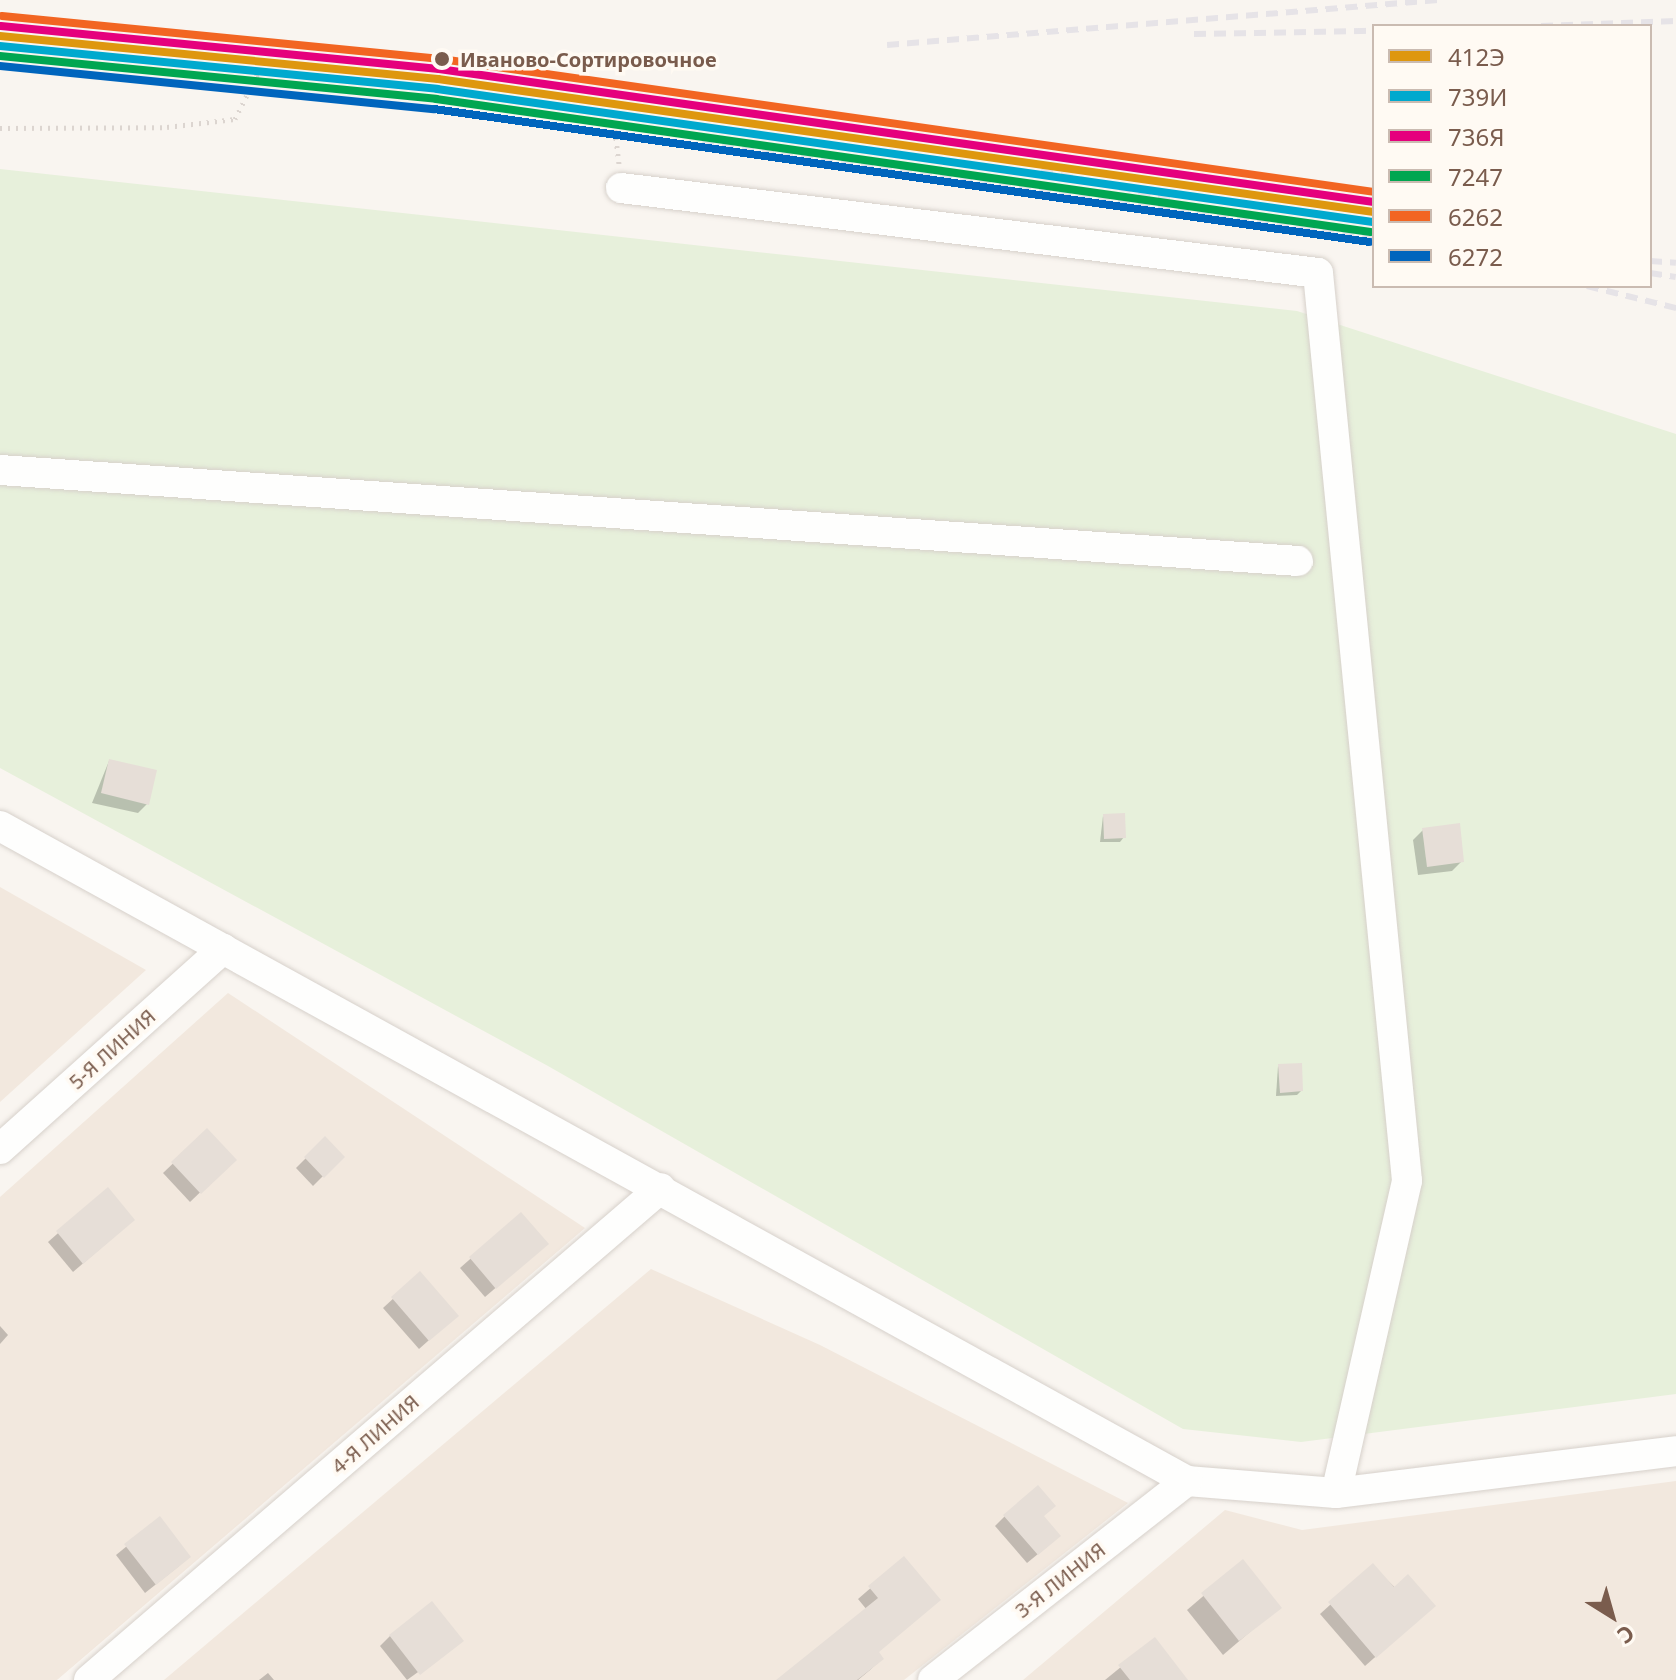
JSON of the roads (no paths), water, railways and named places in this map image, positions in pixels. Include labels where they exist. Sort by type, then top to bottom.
[{"type":"street","points":[[621,188],[1318,273],[1407,1181],[1336,1493]]},
{"type":"street","points":[[0,470],[1298,561]]},
{"type":"street","points":[[0,826],[661,1188],[1187,1481],[1336,1493],[1676,1451]]},
{"type":"street","name":"5-Я ЛИНИЯ","points":[[0,1149],[223,949]]},
{"type":"street","name":"4-Я ЛИНИЯ","points":[[89,1680],[661,1188]]},
{"type":"street","name":"3-Я ЛИНИЯ","points":[[933,1680],[1187,1481]]},
{"type":"railway","points":[[887,45],[1438,0]]},
{"type":"railway","points":[[1595,24],[1676,21]]},
{"type":"railway","points":[[1194,34],[1372,31]]},
{"type":"railway","points":[[702,144],[1312,228]]},
{"type":"railway","points":[[1041,171],[1170,198]]},
{"type":"railway","points":[[1303,226],[1372,237]]},
{"type":"railway","points":[[1652,261],[1676,263]]},
{"type":"railway","points":[[1652,273],[1676,277]]},
{"type":"railway","points":[[1595,288],[1676,308]]},
{"type":"place","name":"Иваново-Сортировочное","points":[[442,59]]}]
